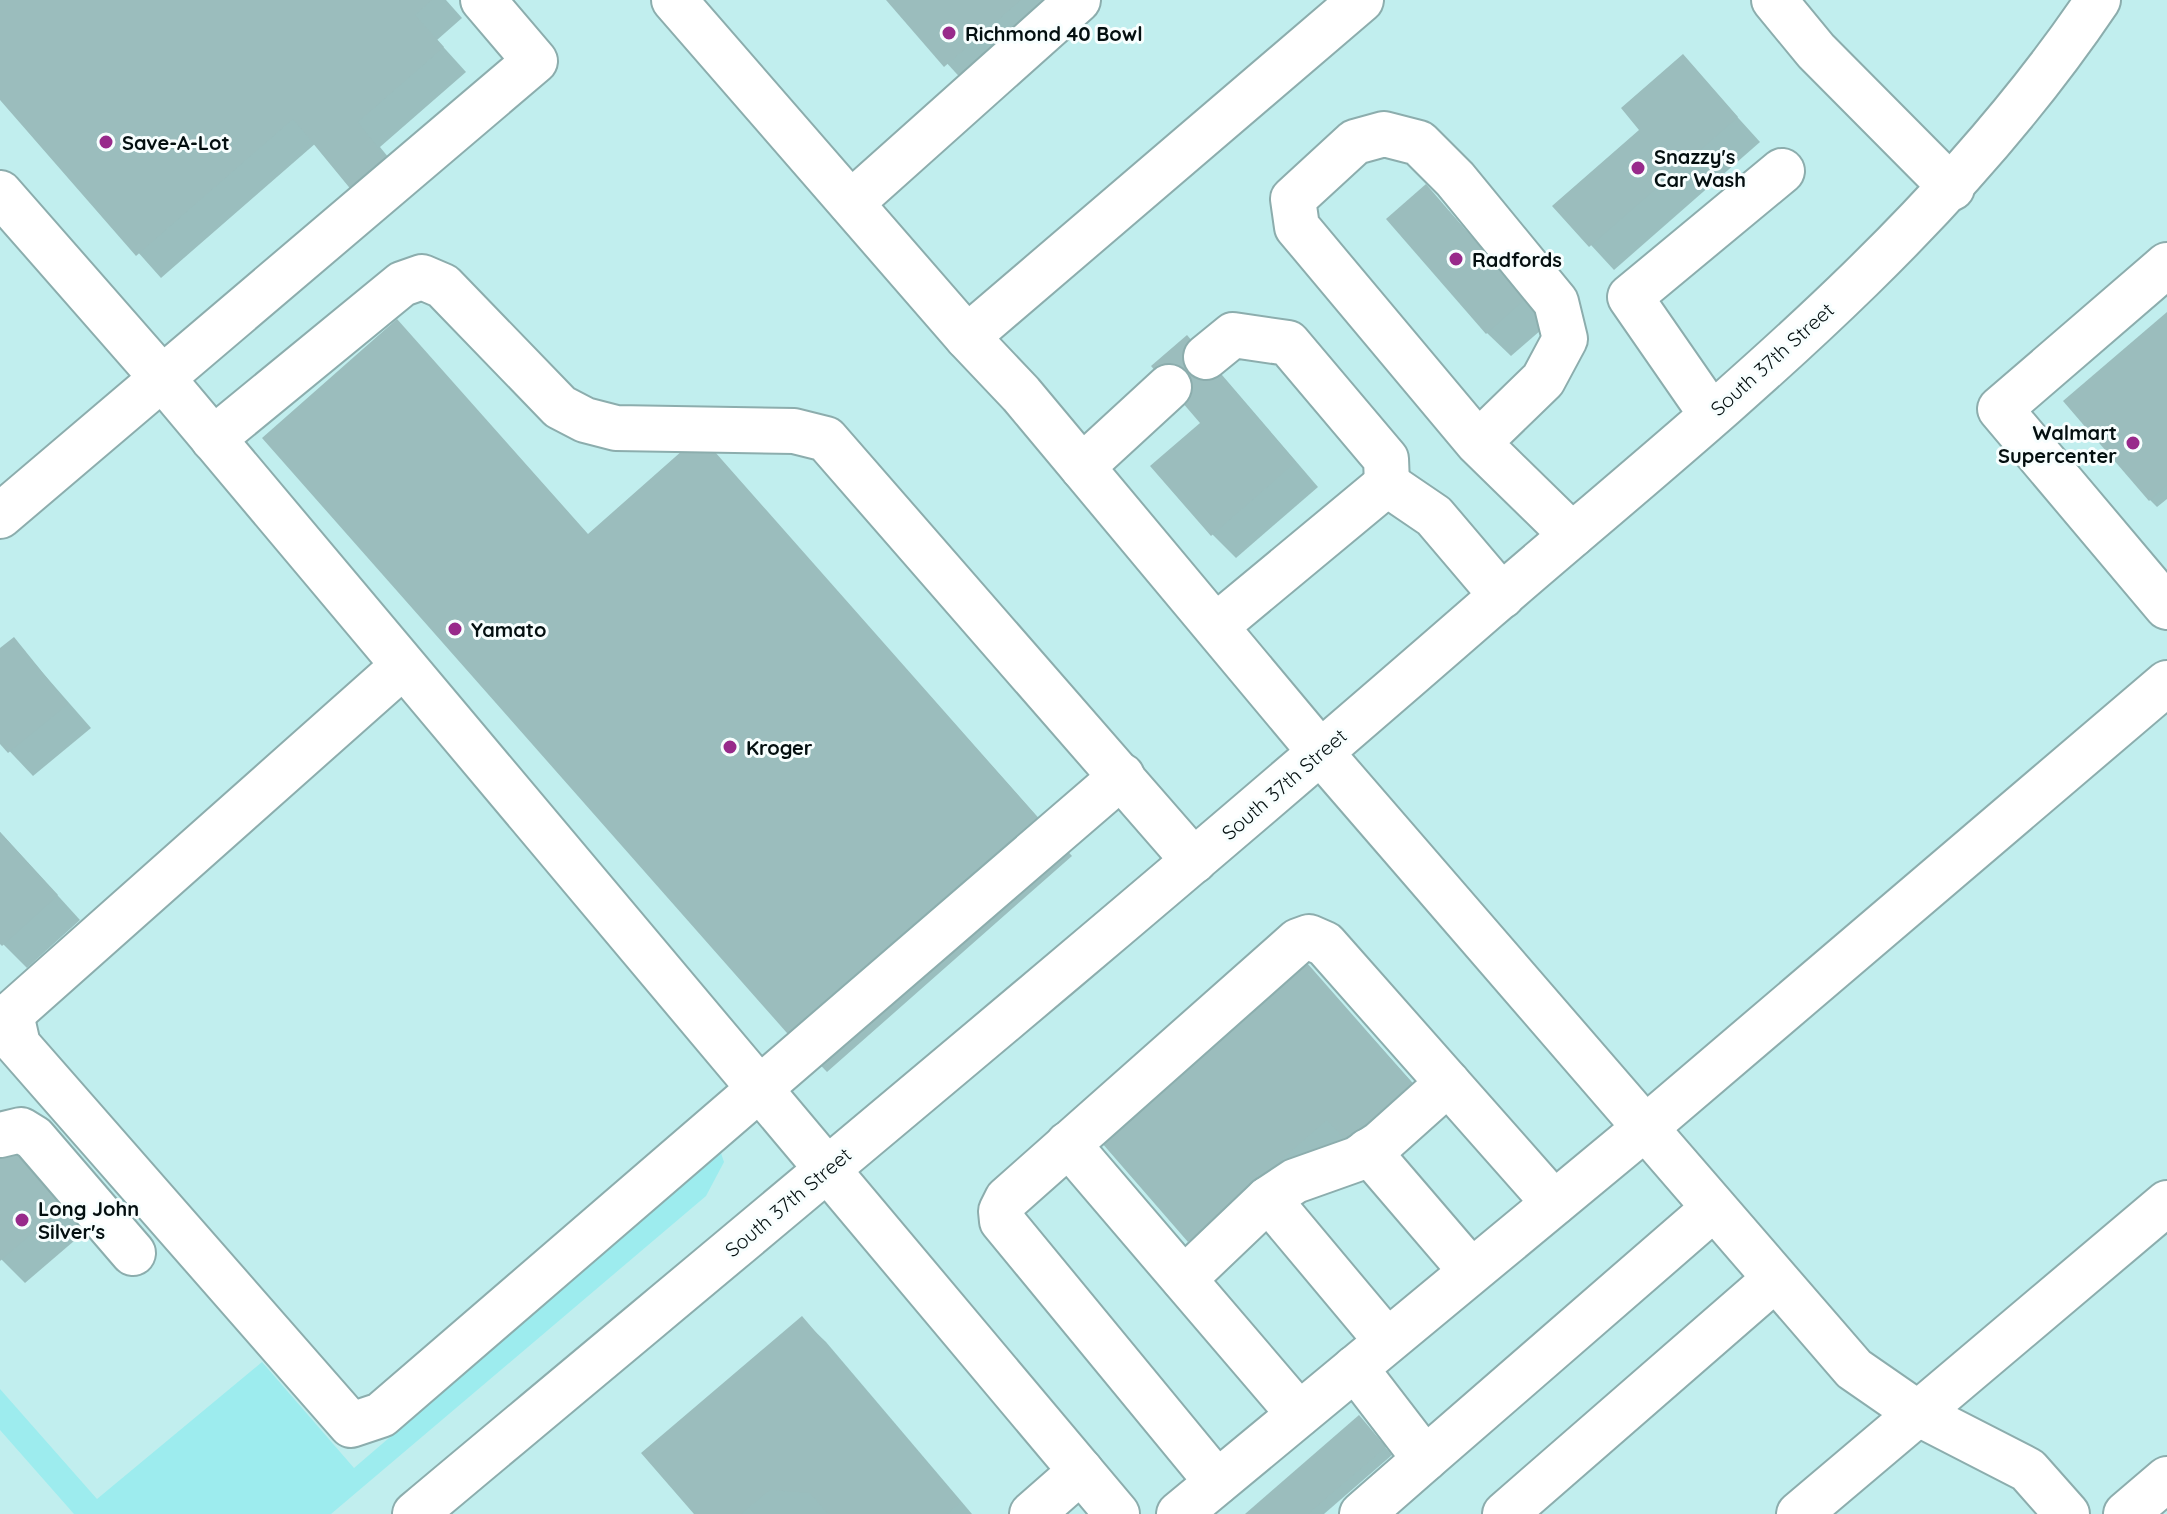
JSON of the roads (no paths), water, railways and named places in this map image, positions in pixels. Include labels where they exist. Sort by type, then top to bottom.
[{"type":"street","points":[[0,516],[535,61],[483,0]]},
{"type":"street","points":[[674,0],[1082,467],[1321,753],[1854,1369],[1919,1414],[2028,1470],[2067,1514]]},
{"type":"street","points":[[851,203],[1078,0]]},
{"type":"street","points":[[967,337],[1361,0]]},
{"type":"street","points":[[1774,0],[1816,51],[1952,188]]},
{"type":"street","name":"South 37th Street","points":[[415,1514],[1194,861],[1794,342],[1952,188],[2098,0]]},
{"type":"street","points":[[1478,443],[1543,380],[1565,339],[1556,302],[1455,179],[1419,143],[1384,134],[1355,142],[1293,199],[1297,227],[1478,443],[1572,535]]},
{"type":"street","points":[[1711,414],[1630,297],[1782,171]]},
{"type":"street","points":[[0,193],[163,379],[1117,1514]]},
{"type":"street","points":[[2167,265],[2000,409],[2167,607]]},
{"type":"street","points":[[213,439],[402,284],[422,277],[443,286],[560,407],[585,420],[616,428],[794,431],[826,439],[1194,861]]},
{"type":"street","points":[[1206,357],[1233,335],[1288,343],[1386,459],[1387,484]]},
{"type":"street","points":[[1082,467],[1169,387]]},
{"type":"street","points":[[1216,626],[1387,484]]},
{"type":"street","points":[[1387,484],[1434,516],[1502,596]]},
{"type":"street","points":[[403,666],[5,1019],[18,1045],[351,1425],[381,1415],[1122,776]]},
{"type":"street","points":[[1179,1514],[1645,1128],[2167,683]]},
{"type":"street","points":[[1217,1482],[1002,1221],[1001,1211],[1007,1199],[1298,941],[1309,937],[1325,944],[1554,1203]]},
{"type":"street","points":[[1184,1279],[1268,1199],[1295,1181],[1368,1151],[1448,1083]]},
{"type":"street","points":[[0,1135],[21,1130],[34,1138],[133,1253]]},
{"type":"street","points":[[1068,1144],[1299,1414]]},
{"type":"street","points":[[1368,1151],[1471,1271]]},
{"type":"street","points":[[1268,1199],[1371,1355],[1425,1459]]},
{"type":"street","points":[[1799,1514],[2167,1203]]},
{"type":"street","points":[[1362,1514],[1714,1208]]},
{"type":"street","points":[[1505,1514],[1775,1279]]},
{"type":"street","points":[[1032,1514],[1081,1471]]},
{"type":"street","points":[[2126,1514],[2167,1479]]},
{"type":"place","name":"Richmond 40 Bowl","points":[[949,33]]},
{"type":"place","name":"Save-A-Lot","points":[[106,142]]},
{"type":"place","name":"Snazzy's Car Wash","points":[[1638,168]]},
{"type":"place","name":"Radfords","points":[[1456,259]]},
{"type":"place","name":"Walmart Supercenter","points":[[2133,443]]},
{"type":"place","name":"Yamato","points":[[455,629]]},
{"type":"place","name":"Kroger","points":[[730,747]]},
{"type":"place","name":"Long John Silver's","points":[[22,1220]]}]
